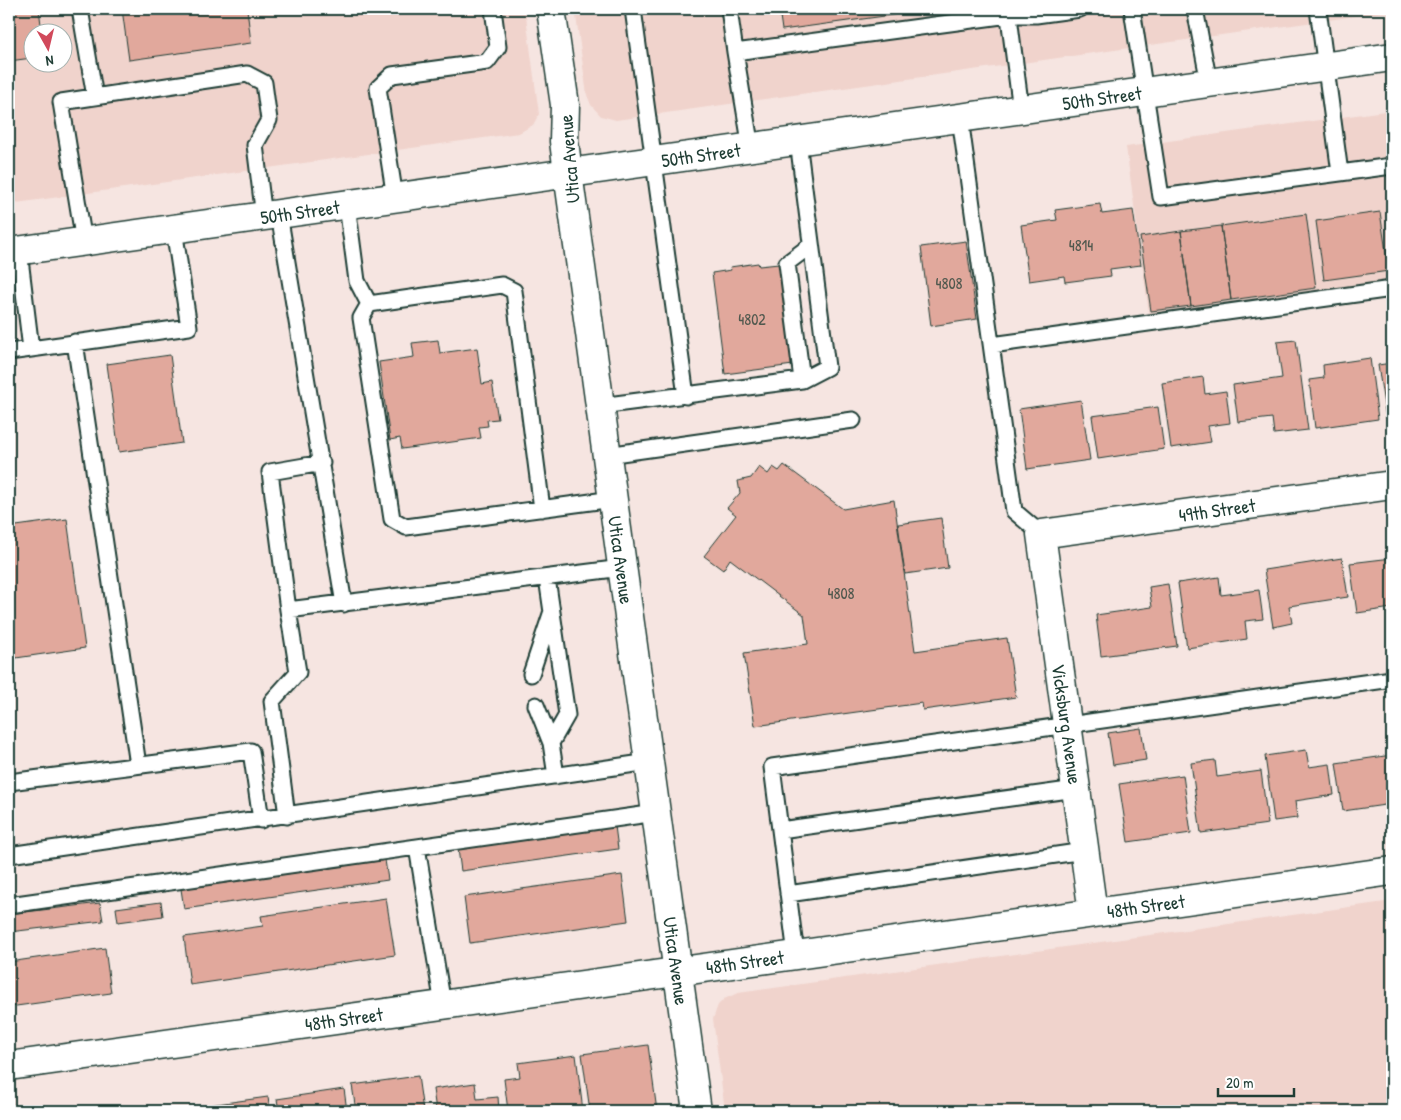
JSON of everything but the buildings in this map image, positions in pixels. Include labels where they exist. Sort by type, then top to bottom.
[{"type":"street","name":"Utica Avenue","points":[[551,9],[565,105],[564,141],[568,173],[697,1111]]},
{"type":"street","name":"50th Street","points":[[14,252],[1392,57]]},
{"type":"street","name":"49th Street","points":[[1041,534],[1392,485]]},
{"type":"street","name":"Vicksburg Avenue","points":[[1041,534],[1093,913]]},
{"type":"street","name":"48th Street","points":[[9,1066],[1392,871]]},
{"type":"lane","points":[[80,9],[95,97]]},
{"type":"lane","points":[[395,198],[378,88],[392,75],[488,62],[498,47],[493,9]]},
{"type":"lane","points":[[633,9],[686,396]]},
{"type":"lane","points":[[729,9],[751,148]]},
{"type":"lane","points":[[735,52],[1008,12],[1036,15],[1080,9]]},
{"type":"lane","points":[[1132,9],[1161,197],[1392,166]]},
{"type":"lane","points":[[1195,9],[1209,83]]},
{"type":"lane","points":[[1318,9],[1340,173]]},
{"type":"lane","points":[[1008,12],[1021,110]]},
{"type":"lane","points":[[84,242],[61,102],[247,74],[264,83],[269,120],[255,145],[272,216],[322,463],[344,604]]},
{"type":"lane","points":[[960,118],[1014,511],[1041,534]]},
{"type":"lane","points":[[600,406],[802,380],[827,367],[798,141]]},
{"type":"lane","points":[[347,205],[357,281],[369,304]]},
{"type":"lane","points":[[9,352],[189,327],[174,229]]},
{"type":"lane","points":[[802,380],[786,263],[811,245]]},
{"type":"lane","points":[[14,252],[31,349]]},
{"type":"lane","points":[[369,304],[502,285],[514,291],[542,509]]},
{"type":"lane","points":[[992,345],[1392,289]]},
{"type":"lane","points":[[369,304],[361,318],[392,519],[406,527],[613,499]]},
{"type":"lane","points":[[75,342],[138,765]]},
{"type":"lane","points":[[606,456],[853,420]]},
{"type":"lane","points":[[287,816],[272,701],[298,672],[270,472],[322,463]]},
{"type":"lane","points":[[288,610],[622,568]]},
{"type":"lane","points":[[547,578],[567,716],[551,743]]},
{"type":"lane","points":[[531,674],[552,612]]},
{"type":"lane","points":[[796,955],[772,768],[1392,679]]},
{"type":"lane","points":[[536,705],[551,743],[556,776]]},
{"type":"lane","points":[[9,782],[251,751],[261,820]]},
{"type":"lane","points":[[9,855],[261,820],[648,762]]},
{"type":"lane","points":[[780,830],[1076,789]]},
{"type":"lane","points":[[9,904],[656,812]]},
{"type":"lane","points":[[417,846],[443,1005]]},
{"type":"lane","points":[[788,894],[1084,851]]},
{"type":"shaded area","points":[[9,9],[525,9],[539,114],[533,125],[519,133],[9,204]]},
{"type":"shaded area","points":[[575,9],[1392,9],[1392,11],[616,120],[601,116],[591,105],[587,95]]},
{"type":"shaded area","points":[[1392,110],[1392,280],[1149,314],[1126,147]]},
{"type":"shaded area","points":[[1392,901],[1392,1111],[725,1111],[713,1019],[718,1005],[724,999],[738,993]]}]
